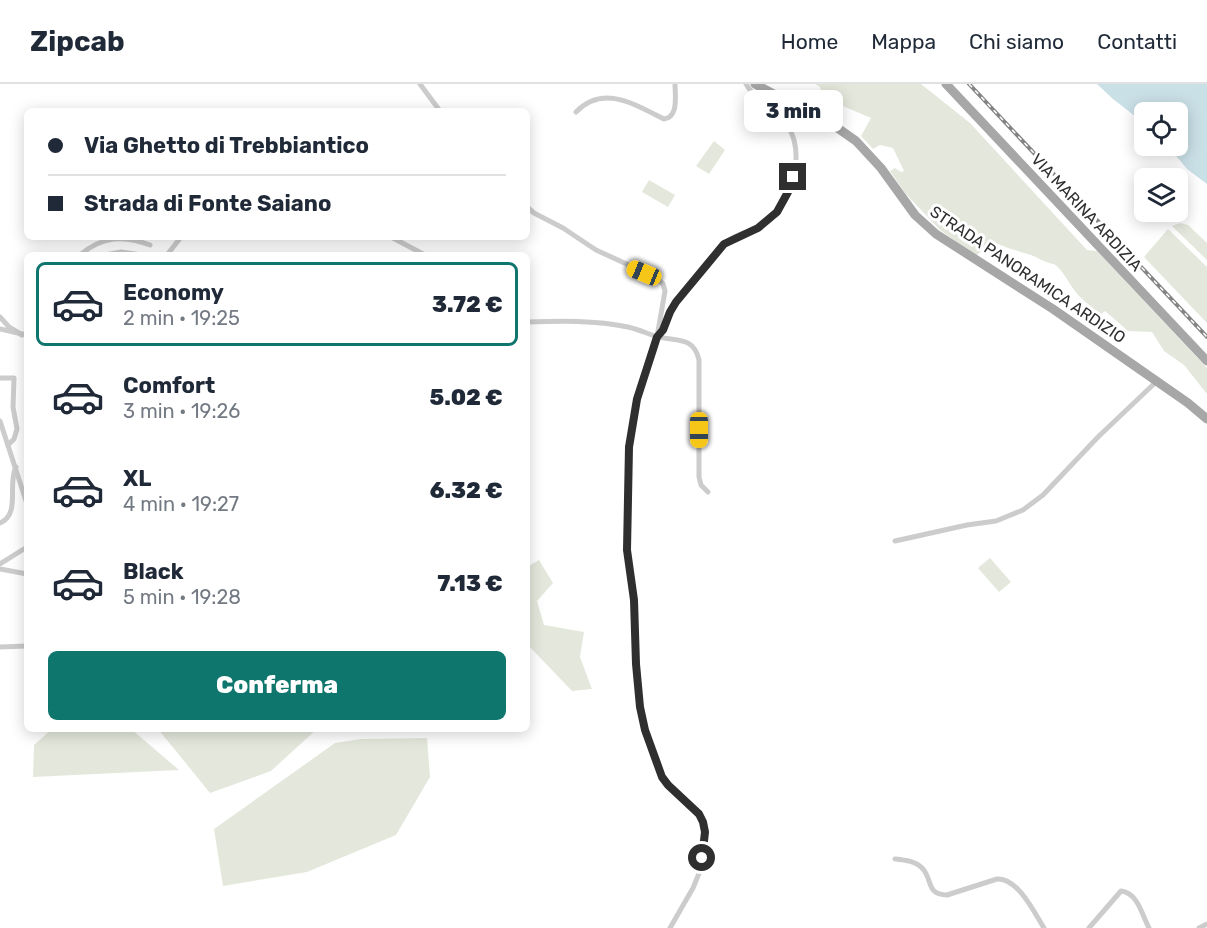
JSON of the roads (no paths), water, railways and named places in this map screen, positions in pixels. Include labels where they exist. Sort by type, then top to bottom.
[{"type":"main road","name":"STRADA PANORAMICA ARDIZIO","points":[[755,84],[839,129],[855,141],[880,168],[915,215],[936,234],[1053,309],[1188,402],[1207,419]]},
{"type":"main road","name":"VIA MARINA ARDIZIA","points":[[945,84],[1207,362]]},
{"type":"street","points":[[420,84],[438,108]]},
{"type":"street","points":[[576,112],[591,98],[610,96],[626,100],[664,119],[669,118],[673,114],[675,84]]},
{"type":"street","points":[[657,337],[663,330],[676,302],[724,244],[768,222],[777,212],[788,192],[796,158],[788,126],[753,94],[747,84]]},
{"type":"street","points":[[530,210],[563,228],[588,246],[656,277],[663,284],[657,337],[637,399],[629,447],[627,550],[634,600],[637,674],[645,730],[662,777],[699,814],[705,832],[700,870],[693,888],[670,928]]},
{"type":"street","points":[[84,252],[108,240]]},
{"type":"street","points":[[137,240],[150,244]]},
{"type":"street","points":[[169,252],[179,240]]},
{"type":"street","points":[[397,240],[419,252]]},
{"type":"street","points":[[0,317],[9,327],[24,334]]},
{"type":"street","points":[[530,322],[566,321],[618,326],[657,337],[685,341],[693,345],[699,360],[699,477],[700,485],[708,492]]},
{"type":"street","points":[[0,329],[24,335]]},
{"type":"street","points":[[0,378],[14,378],[17,429],[14,439],[8,445]]},
{"type":"street","points":[[896,541],[996,521],[1023,510],[1043,495],[1098,437],[1157,381]]},
{"type":"street","points":[[0,421],[24,494]]},
{"type":"street","points":[[0,523],[9,518],[11,512],[11,480],[16,467]]},
{"type":"street","points":[[0,564],[24,549]]},
{"type":"street","points":[[0,569],[24,573]]},
{"type":"street","points":[[0,647],[24,646]]},
{"type":"street","points":[[895,859],[918,865],[927,875],[932,890],[940,895],[1005,879],[1015,884],[1044,928]]},
{"type":"street","points":[[1089,928],[1121,891],[1131,894],[1149,928]]},
{"type":"street","points":[[1199,928],[1207,924]]},
{"type":"water","points":[[1097,84],[1207,84],[1207,184],[1188,170],[1176,156],[1188,156],[1188,102],[1134,102],[1134,115]]},
{"type":"railway","points":[[969,84],[1207,337]]}]
